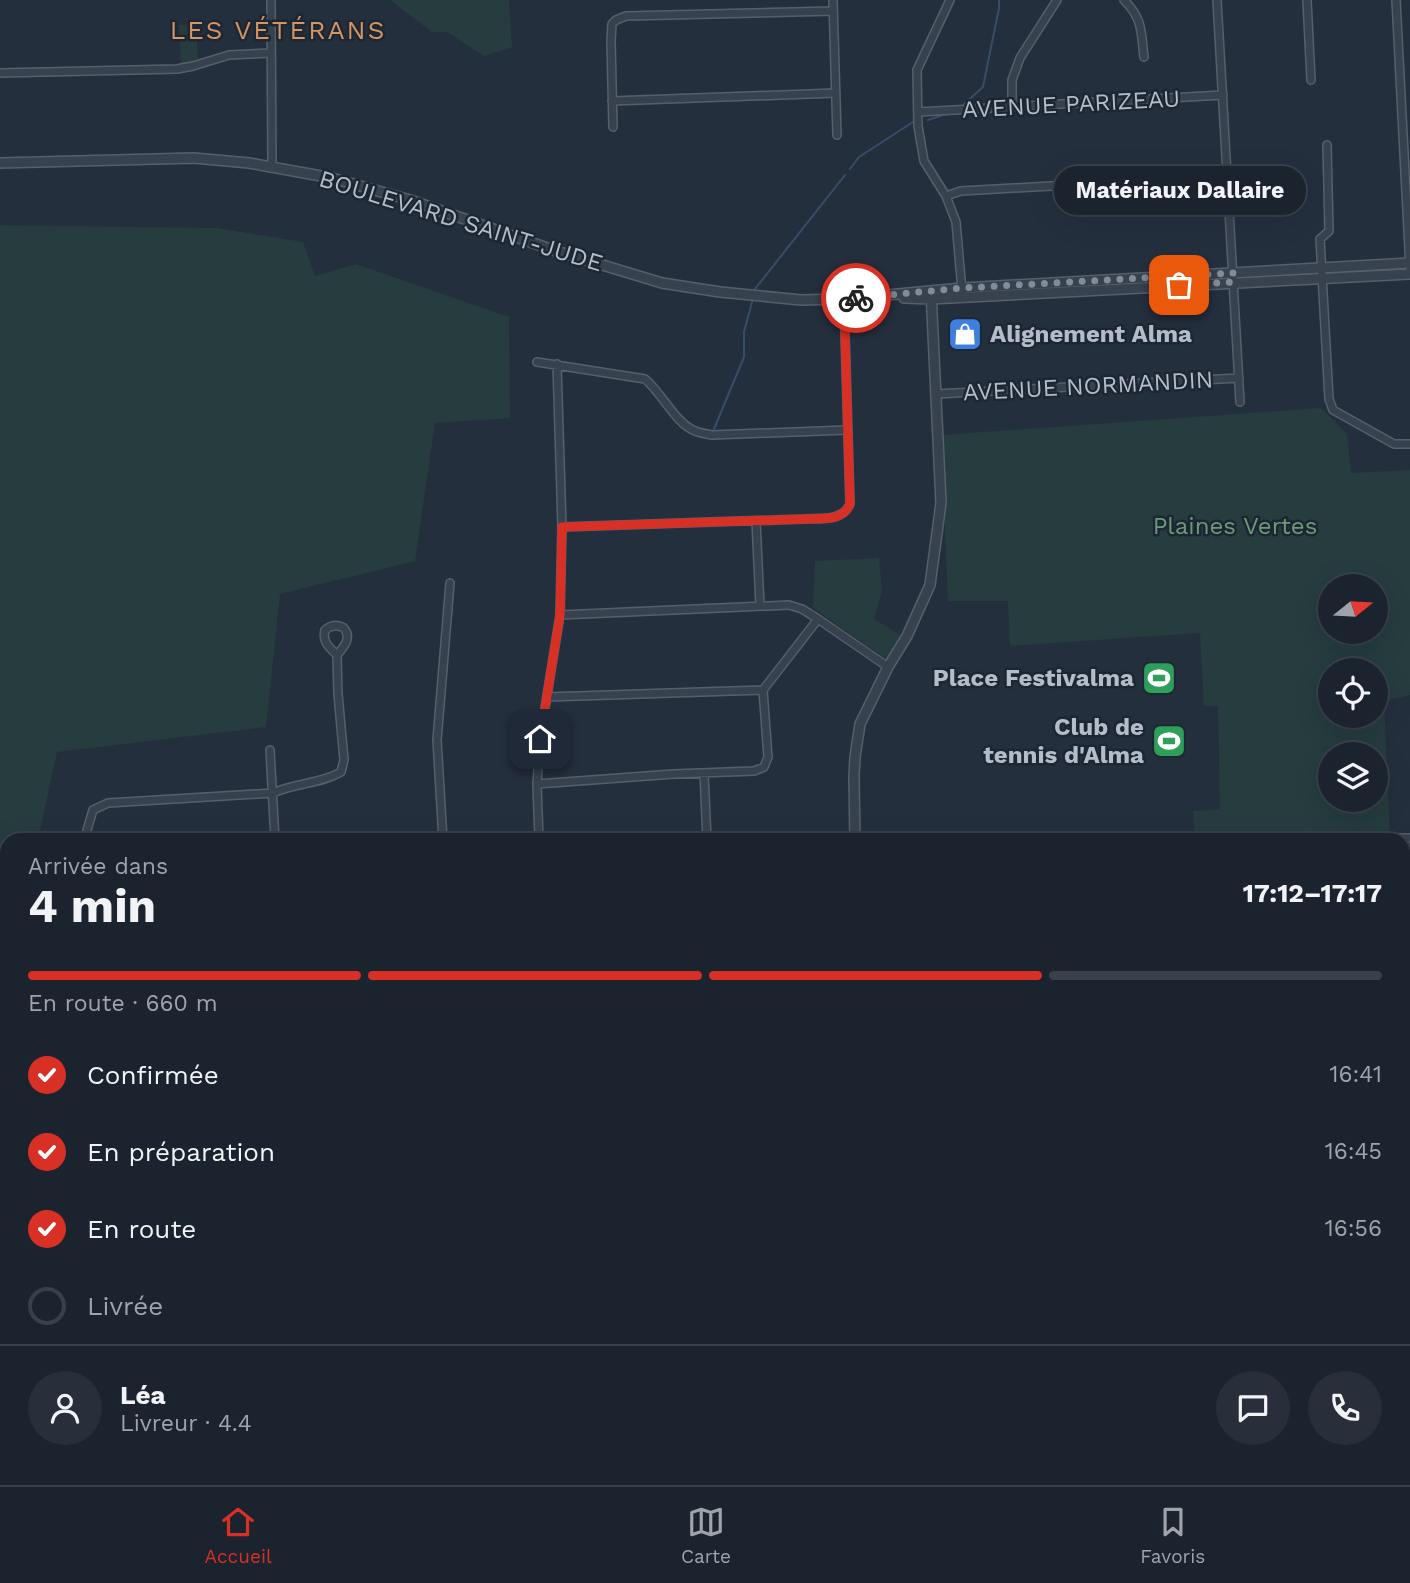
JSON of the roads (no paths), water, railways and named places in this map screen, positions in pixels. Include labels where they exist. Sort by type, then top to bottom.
[{"type":"street","points":[[271,0],[272,168]]},
{"type":"street","points":[[833,0],[837,135]]},
{"type":"street","points":[[950,0],[917,70],[918,126],[924,161],[946,196],[957,222],[962,293]]},
{"type":"street","points":[[1012,107],[1012,80],[1020,58],[1057,0]]},
{"type":"street","points":[[1124,0],[1139,20],[1144,57]]},
{"type":"street","points":[[1217,0],[1240,401]]},
{"type":"street","points":[[1307,0],[1311,80]]},
{"type":"street","points":[[1396,0],[1410,271]]},
{"type":"street","points":[[613,127],[611,41],[612,24],[616,20],[626,16],[833,11]]},
{"type":"street","points":[[0,73],[177,69],[229,55],[271,53]]},
{"type":"street","points":[[612,101],[835,93]]},
{"type":"street","name":"AVENUE PARIZEAU","points":[[918,112],[1223,95]]},
{"type":"street","points":[[1327,145],[1329,231],[1320,239],[1329,399],[1334,410],[1394,444],[1410,444]]},
{"type":"street","name":"BOULEVARD SAINT-JUDE","points":[[0,163],[194,158],[249,163],[332,178],[410,200],[556,251],[662,283],[800,300],[1233,277],[1410,271]]},
{"type":"street","points":[[946,196],[961,191],[1228,176]]},
{"type":"street","name":"BOULEVARD SAINT-JUDE","points":[[1321,273],[1410,263]]},
{"type":"street","points":[[855,833],[854,776],[860,724],[888,667],[907,636],[930,585],[942,503],[931,295]]},
{"type":"street","points":[[562,527],[838,517],[847,512],[850,504],[844,299]]},
{"type":"street","points":[[537,362],[646,379],[684,425],[695,432],[712,435],[847,430]]},
{"type":"street","points":[[539,833],[537,785],[540,739],[560,615],[562,527],[557,365]]},
{"type":"street","name":"AVENUE NORMANDIN","points":[[936,394],[1239,378]]},
{"type":"street","points":[[756,521],[760,606]]},
{"type":"street","points":[[443,833],[437,740],[450,583]]},
{"type":"street","points":[[560,615],[789,605],[818,619],[888,667]]},
{"type":"street","points":[[537,785],[754,771],[764,767],[768,757],[763,691],[818,619]]},
{"type":"street","points":[[88,833],[93,810],[108,803],[273,793],[287,787],[330,779],[341,772],[344,760],[337,655]]},
{"type":"street","points":[[547,697],[763,691]]},
{"type":"street","points":[[270,750],[275,833]]},
{"type":"street","points":[[704,773],[707,833]]},
{"type":"waterway","points":[[964,104],[983,87],[999,0]]},
{"type":"waterway","points":[[928,120],[946,114]]},
{"type":"waterway","points":[[850,169],[859,157],[913,122]]},
{"type":"waterway","points":[[755,289],[845,175]]},
{"type":"waterway","points":[[714,429],[744,357],[744,332],[752,302]]},
{"type":"place","name":"Matériaux Dallaire","points":[[1179,285]]},
{"type":"place","name":"Alignement Alma","points":[[965,334]]},
{"type":"place","name":"Place Festivalma","points":[[1159,678]]},
{"type":"place","name":"Club de tennis d'Alma","points":[[1169,741]]},
{"type":"district","name":"LES VÉTÉRANS","points":[[278,30]]},
{"type":"park label","name":"Plaines Vertes","points":[[1235,526]]}]
